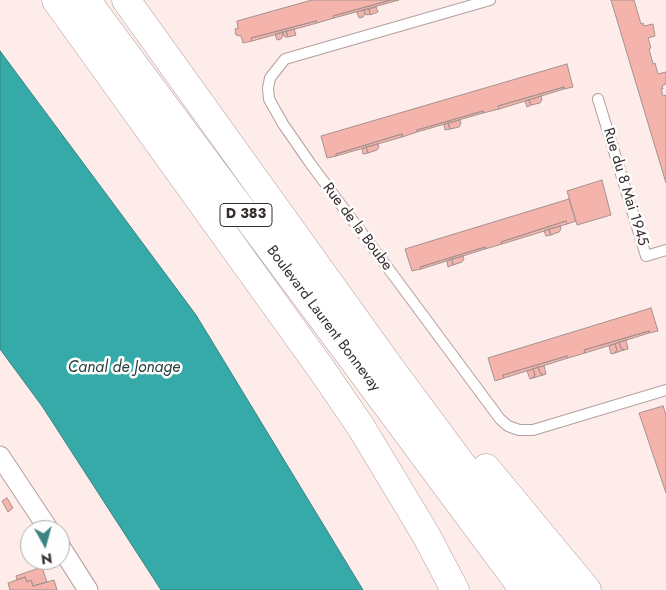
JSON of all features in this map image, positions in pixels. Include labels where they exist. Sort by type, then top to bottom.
[{"type":"highway","points":[[56,0],[361,426],[426,535],[455,590]]},
{"type":"highway","name":"Boulevard Laurent Bonnevay","points":[[86,0],[524,590]]},
{"type":"highway","name":"Boulevard Laurent Bonnevay","points":[[126,0],[391,369],[555,590]]},
{"type":"highway","points":[[391,369],[427,392],[481,462],[587,590]]},
{"type":"highway","points":[[405,430],[423,478],[500,590]]},
{"type":"street","points":[[0,456],[42,520]]},
{"type":"street","points":[[70,562],[88,590]]},
{"type":"lane","name":"Rue de la Boube","points":[[490,0],[285,59],[270,78],[268,88],[269,99],[310,164],[500,419],[508,426],[519,430],[533,430],[666,390]]},
{"type":"lane","name":"Rue du 8 Mai 1945","points":[[598,99],[646,256],[666,250]]},
{"type":"water","name":"Canal de Jonage","points":[[0,51],[196,315],[363,590],[161,590],[42,406],[0,349]]},
{"type":"building","points":[[312,0],[391,0],[333,16],[334,18],[317,23],[316,21],[251,38],[252,41],[243,43],[241,36],[236,35],[237,21]]},
{"type":"building","points":[[391,0],[399,0],[334,18],[333,16]]},
{"type":"building","points":[[611,0],[634,0],[641,24],[643,23],[644,26],[653,24],[655,36],[648,38],[653,64],[655,63],[658,74],[666,72],[666,84],[661,89],[663,96],[666,95],[666,183]]},
{"type":"building","points":[[376,7],[378,12],[370,15],[369,9]]},
{"type":"building","points":[[369,9],[370,14],[365,14],[364,10]]},
{"type":"building","points":[[364,10],[365,14],[359,18],[357,12]]},
{"type":"building","points":[[316,21],[317,23],[252,41],[251,38]]},
{"type":"building","points":[[294,29],[296,35],[288,37],[286,31]]},
{"type":"building","points":[[286,31],[288,37],[285,37],[282,32]]},
{"type":"building","points":[[282,32],[283,36],[277,40],[275,34]]},
{"type":"building","points":[[567,64],[573,87],[564,89],[564,87],[498,106],[499,109],[483,113],[483,111],[417,130],[417,132],[402,137],[402,134],[327,158],[321,136]]},
{"type":"building","points":[[564,87],[564,89],[499,109],[498,106]]},
{"type":"building","points":[[541,96],[540,103],[531,105],[529,100]]},
{"type":"building","points":[[529,100],[531,105],[527,107],[525,101]]},
{"type":"building","points":[[483,111],[483,113],[417,132],[417,130]]},
{"type":"building","points":[[460,120],[459,127],[450,129],[448,123]]},
{"type":"building","points":[[448,123],[450,129],[445,130],[444,125]]},
{"type":"building","points":[[402,134],[402,137],[336,156],[336,154]]},
{"type":"building","points":[[378,144],[377,150],[368,153],[366,147]]},
{"type":"building","points":[[366,147],[368,153],[363,154],[362,149]]},
{"type":"building","points":[[602,180],[611,215],[577,225],[567,191]]},
{"type":"building","points":[[569,199],[576,221],[567,224],[566,221],[501,242],[502,244],[485,249],[485,247],[412,271],[405,249]]},
{"type":"building","points":[[566,221],[567,224],[502,244],[501,242]]},
{"type":"building","points":[[560,226],[559,232],[551,235],[549,229]]},
{"type":"building","points":[[549,229],[551,235],[546,236],[544,231]]},
{"type":"building","points":[[485,247],[485,249],[421,269],[420,267]]},
{"type":"building","points":[[463,256],[462,262],[453,265],[452,259]]},
{"type":"building","points":[[452,259],[453,265],[448,267],[447,261]]},
{"type":"building","points":[[651,308],[658,331],[649,333],[649,331],[584,350],[585,353],[568,358],[567,356],[503,375],[504,378],[495,381],[488,358]]},
{"type":"building","points":[[649,331],[649,333],[585,353],[584,350]]},
{"type":"building","points":[[626,340],[628,349],[624,350],[619,342]]},
{"type":"building","points":[[619,342],[624,350],[615,353],[617,350],[615,344]]},
{"type":"building","points":[[615,344],[617,350],[611,354],[609,346]]},
{"type":"building","points":[[567,356],[568,358],[504,378],[503,375]]},
{"type":"building","points":[[544,366],[546,374],[543,375],[538,367]]},
{"type":"building","points":[[538,367],[543,375],[533,378],[535,375],[533,369]]},
{"type":"building","points":[[533,369],[535,375],[530,379],[527,371]]},
{"type":"building","points":[[663,406],[666,415],[666,493],[639,413]]},
{"type":"building","points":[[7,498],[13,508],[8,512],[2,501]]},
{"type":"building","points":[[33,570],[43,570],[47,582],[33,586],[31,580],[27,582],[25,577],[17,580],[16,576]]},
{"type":"building","points":[[25,577],[27,582],[31,580],[33,586],[54,580],[57,590],[10,590],[8,583]]}]
